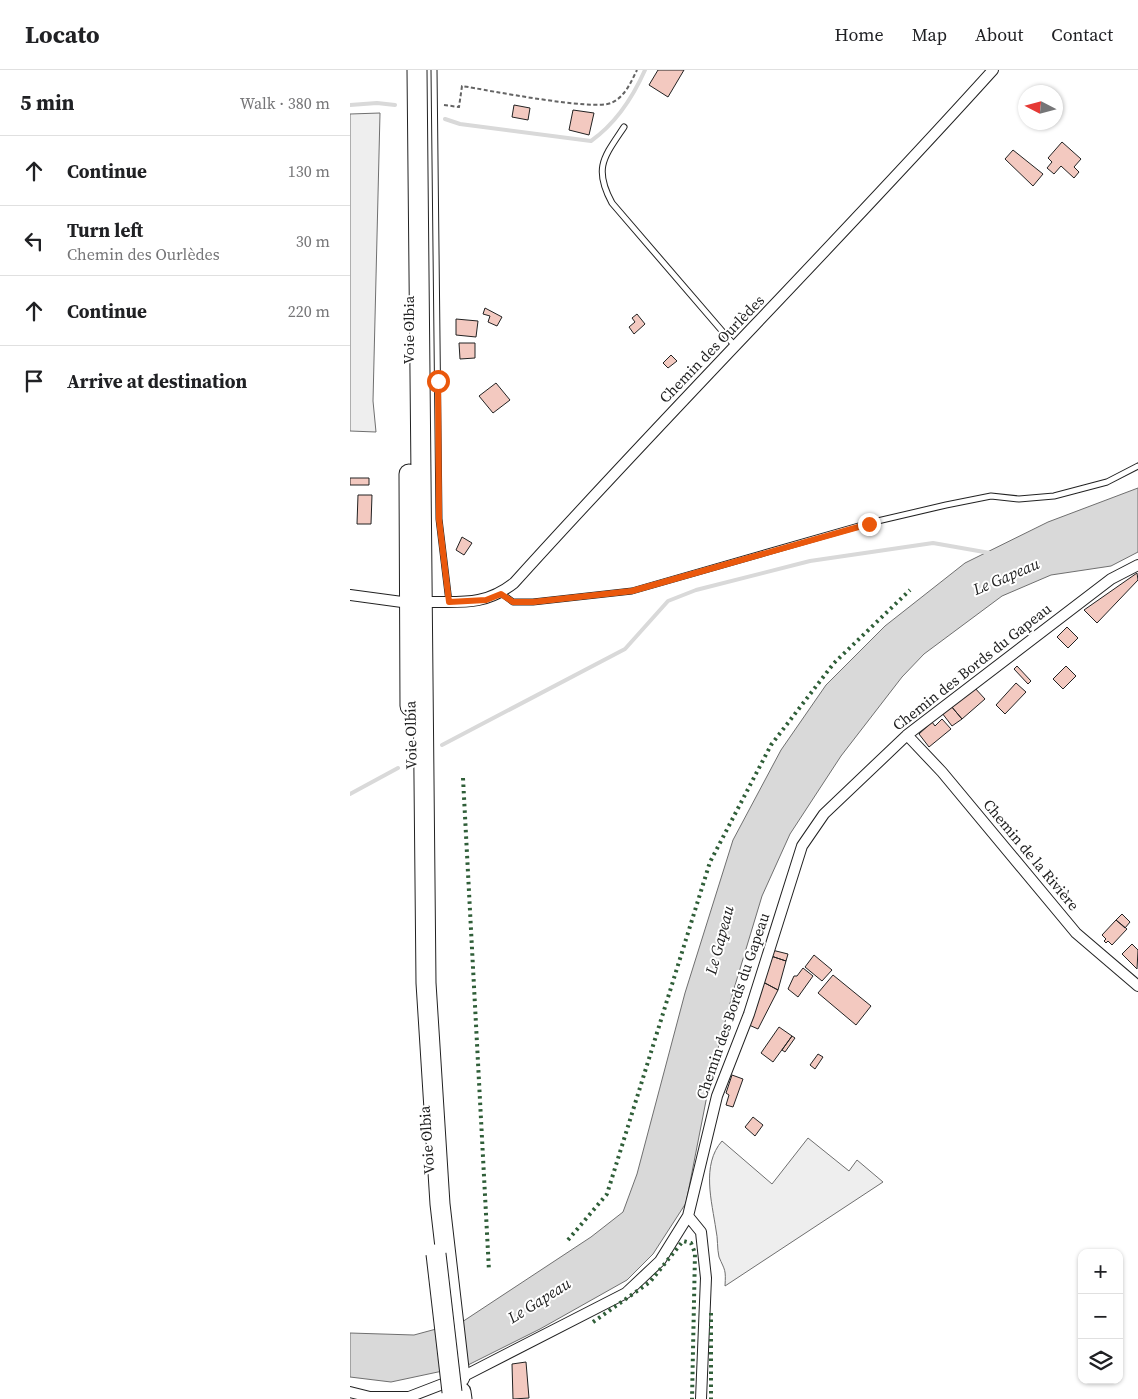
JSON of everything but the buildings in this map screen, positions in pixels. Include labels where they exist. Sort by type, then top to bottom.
[{"type":"highway","name":"Voie Olbia","points":[[406,70],[410,754],[420,1037],[457,1396]]},
{"type":"highway","name":"Voie Olbia","points":[[417,70],[423,607],[423,908],[441,1253]]},
{"type":"street","name":"Chemin des Ourlèdes","points":[[430,602],[486,600],[501,594],[514,584],[604,484],[912,160],[993,70]]},
{"type":"street","name":"Chemin des Bords du Gapeau","points":[[350,1392],[370,1397],[409,1397],[466,1375],[626,1293],[660,1261],[688,1216],[717,1096],[749,1014],[802,846],[824,814],[907,735],[1111,579],[1138,565]]},
{"type":"street","points":[[350,595],[402,602]]},
{"type":"street","name":"Chemin de la Rivière","points":[[907,735],[942,772],[1076,933],[1138,986]]},
{"type":"street","points":[[688,1216],[701,1232],[706,1278],[701,1399]]},
{"type":"lane","points":[[434,70],[439,519],[449,602]]},
{"type":"lane","points":[[624,127],[603,163],[600,179],[606,192],[612,203],[735,346]]},
{"type":"lane","points":[[501,594],[513,602],[533,602],[632,591],[946,504],[991,496],[1019,499],[1054,496],[1106,482],[1138,466]]},
{"type":"path","points":[[435,104],[459,107],[462,86],[580,104],[611,103],[627,90],[637,70]]},
{"type":"shaded area","points":[[380,113],[373,401],[376,432],[350,431],[350,114]]},
{"type":"shaded area","points":[[808,1138],[849,1171],[857,1160],[883,1182],[725,1286],[724,1268],[718,1254],[710,1184],[712,1161],[716,1151],[722,1141],[772,1184]]},
{"type":"water","name":"Le Gapeau","points":[[1138,488],[1138,552],[1111,566],[1051,575],[1002,596],[924,654],[902,677],[841,756],[790,834],[762,896],[733,992],[711,1075],[686,1203],[653,1254],[627,1280],[540,1329],[466,1366],[391,1382],[350,1377],[350,1333],[414,1335],[462,1322],[591,1237],[623,1212],[637,1174],[685,993],[733,840],[781,750],[826,685],[885,626],[965,563],[1048,522]]},
{"type":"waterway","points":[[445,119],[460,124],[591,141],[608,127],[622,109],[635,90],[645,70]]},
{"type":"waterway","points":[[350,105],[377,103],[395,105]]},
{"type":"waterway","points":[[442,745],[625,649],[668,601],[696,590],[810,561],[933,543],[990,553]]},
{"type":"waterway","points":[[350,794],[398,768]]},
{"type":"hedge","points":[[568,1240],[607,1194],[710,862],[771,745],[834,663],[910,590]]},
{"type":"hedge","points":[[463,778],[489,1271]]},
{"type":"hedge","points":[[593,1322],[650,1282],[683,1241],[691,1243],[695,1253],[692,1399]]},
{"type":"hedge","points":[[711,1313],[711,1399]]},
{"type":"route","points":[[438,381],[439,519],[449,602],[486,600],[501,594],[513,602],[533,602],[632,591],[869,524]]}]
